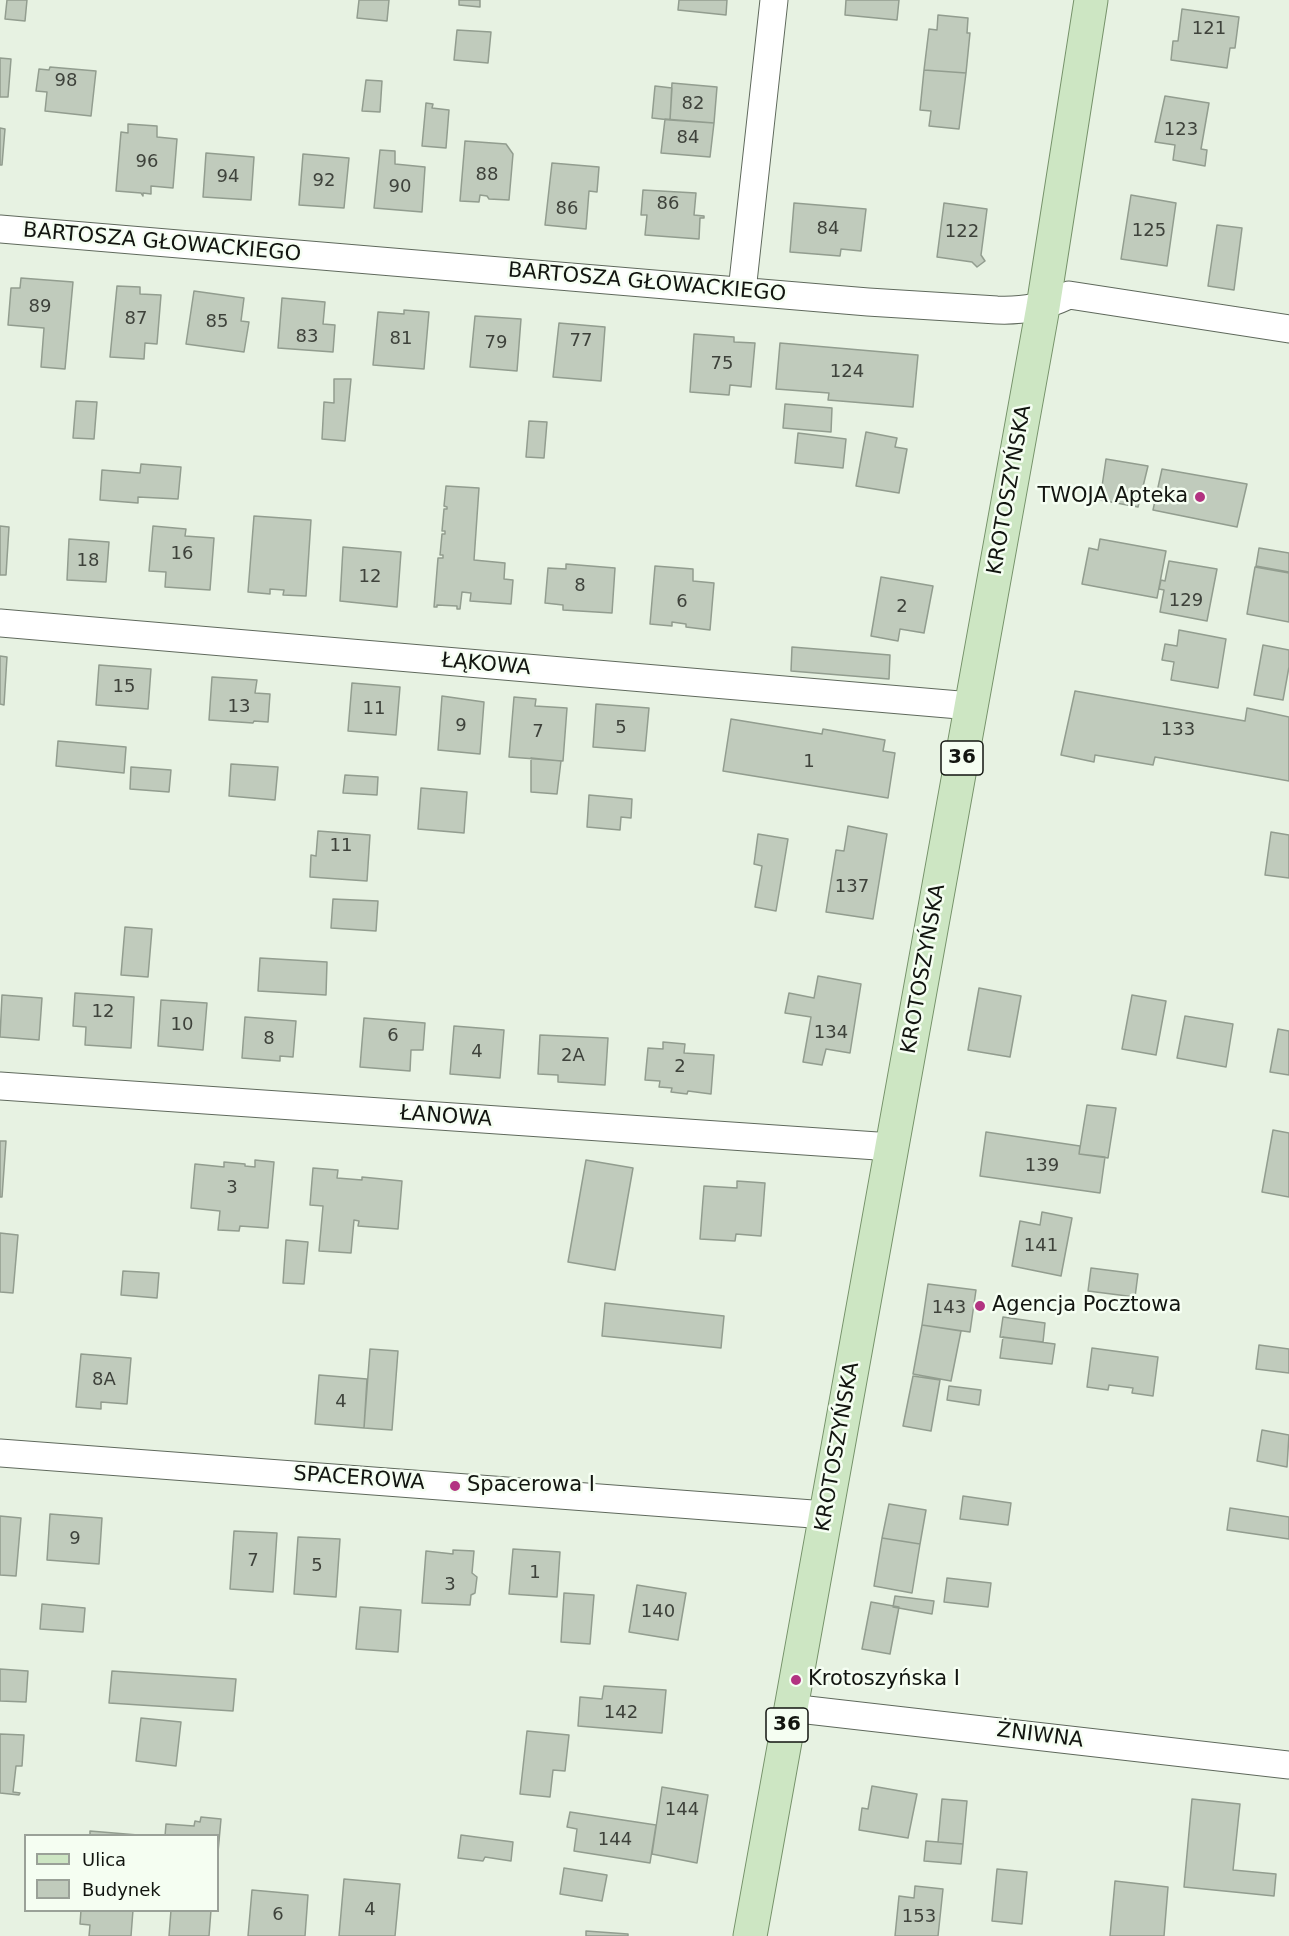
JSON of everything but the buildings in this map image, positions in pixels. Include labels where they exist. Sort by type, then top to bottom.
[{"type":"main road","name":"KROTOSZYŃSKA","points":[[750,1936],[1043,307],[1091,0]]},
{"type":"street","points":[[742,291],[774,0]]},
{"type":"street","name":"BARTOSZA GŁOWACKIEGO","points":[[0,229],[997,310],[1017,311],[1043,307],[1069,295],[1289,329]]},
{"type":"street","name":"ŁĄKOWA","points":[[0,624],[971,706]]},
{"type":"street","name":"ŁANOWA","points":[[0,1086],[892,1147]]},
{"type":"street","name":"SPACEROWA","points":[[0,1453],[826,1515]]},
{"type":"street","name":"ŻNIWNA","points":[[790,1708],[1289,1765]]},
{"type":"place","name":"TWOJA Apteka","points":[[1200,497]]},
{"type":"place","name":"Agencja Pocztowa","points":[[980,1306]]},
{"type":"place","name":"Spacerowa I","points":[[455,1486]]},
{"type":"place","name":"Krotoszyńska I","points":[[796,1680]]}]
